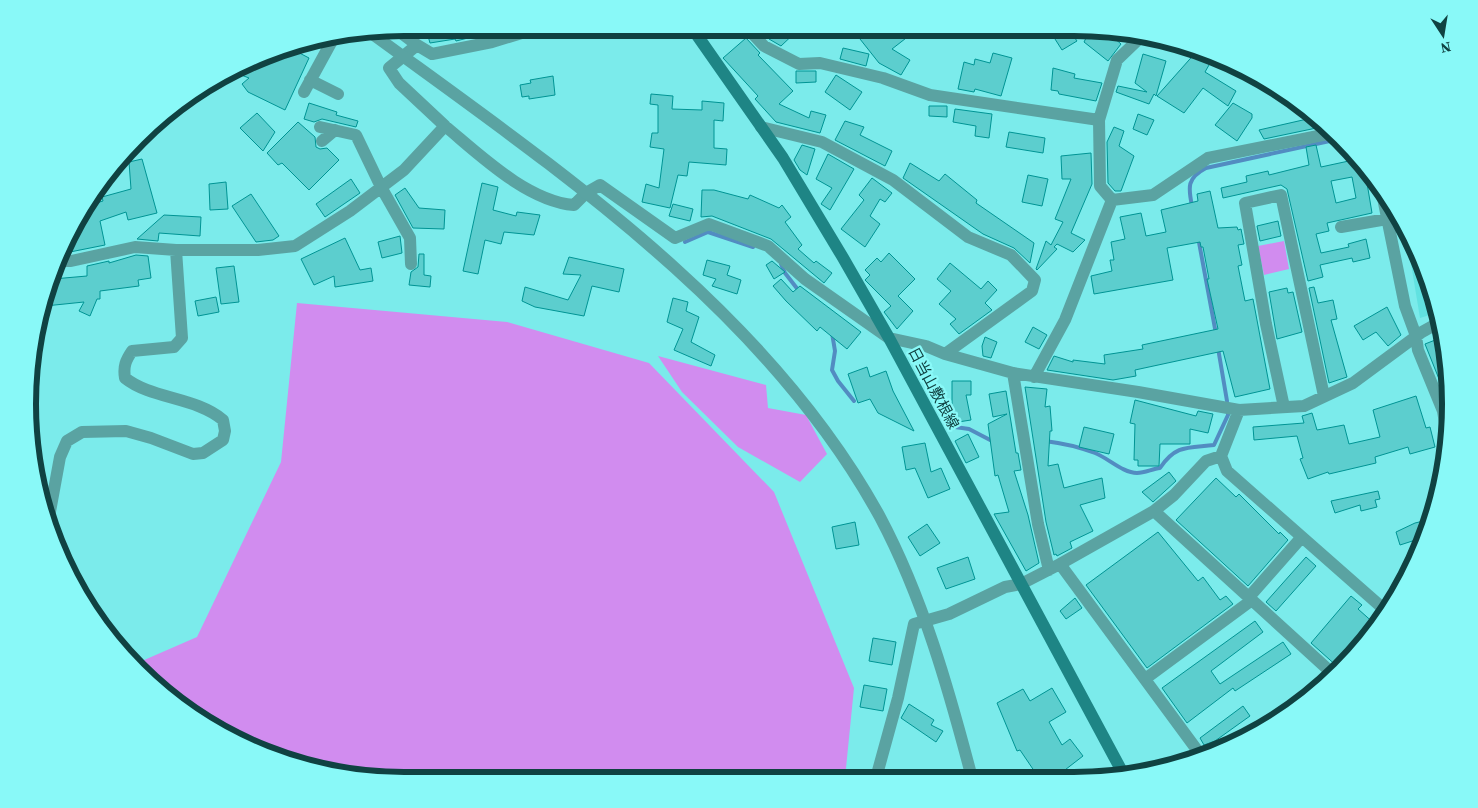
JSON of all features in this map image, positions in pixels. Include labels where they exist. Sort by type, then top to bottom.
[{"type":"main road","name":"日当山敷根線","points":[[698,36],[783,158],[888,338],[1120,769]]},
{"type":"street","points":[[405,36],[432,54],[492,42],[512,36]]},
{"type":"street","points":[[755,36],[764,46],[799,64],[820,64],[883,78],[930,95],[1099,120]]},
{"type":"street","points":[[377,37],[586,193],[699,291],[767,360],[849,466],[880,518],[925,620],[970,772]]},
{"type":"street","points":[[1112,200],[1100,186],[1099,120],[1117,60],[1136,41]]},
{"type":"street","points":[[331,43],[307,86],[338,94]]},
{"type":"street","points":[[417,45],[389,68],[399,83],[445,126],[496,168],[536,193],[560,204],[574,205],[586,193],[600,185],[675,238],[709,224],[768,246],[805,280],[888,338],[926,346],[945,354],[1013,373],[1034,378],[1138,392],[1239,410],[1304,406],[1353,383],[1416,336],[1433,326]]},
{"type":"street","points":[[65,261],[135,247],[176,250],[276,249],[295,246],[350,211],[404,170],[445,126]]},
{"type":"street","points":[[320,127],[356,135],[381,187],[410,238],[411,264]]},
{"type":"street","points":[[761,127],[822,142],[893,180],[968,237],[1011,255],[1035,280],[1032,291],[945,354]]},
{"type":"street","points":[[322,141],[335,130]]},
{"type":"street","points":[[1112,200],[1153,195],[1208,158],[1324,135]]},
{"type":"street","points":[[1284,407],[1266,324],[1246,203],[1281,195],[1324,396]]},
{"type":"street","points":[[1034,378],[1065,320],[1112,200]]},
{"type":"street","points":[[1385,208],[1405,306],[1416,336],[1418,350],[1442,408]]},
{"type":"street","points":[[1341,227],[1387,219]]},
{"type":"street","points":[[51,505],[60,457],[67,441],[82,432],[126,431],[192,454],[203,453],[222,440],[225,431],[223,420],[215,413],[139,387],[125,378],[126,360],[132,350],[174,347],[182,338],[176,250]]},
{"type":"street","points":[[1013,373],[1038,524],[1054,567],[1145,679],[1196,751]]},
{"type":"street","points":[[1239,410],[1221,456],[1227,471],[1381,607]]},
{"type":"street","points":[[878,772],[898,698],[914,624],[949,614],[1005,587],[1021,584],[1054,567],[1154,511],[1174,495],[1206,461],[1221,456]]},
{"type":"street","points":[[1154,511],[1328,669]]},
{"type":"street","points":[[1145,679],[1250,599],[1301,538]]},
{"type":"shaded area","points":[[1284,241],[1289,269],[1264,275],[1258,246]]},
{"type":"shaded area","points":[[1409,252],[1430,315],[1420,318]]},
{"type":"shaded area","points":[[297,303],[507,322],[649,363],[774,492],[854,688],[846,772],[380,771],[332,765],[309,759],[263,744],[241,734],[180,696],[141,661],[197,637],[281,462]]},
{"type":"shaded area","points":[[658,356],[766,385],[768,408],[806,415],[827,454],[800,482],[738,447],[682,392]]},
{"type":"building","points":[[428,36],[476,36],[456,41],[455,39],[430,43]]},
{"type":"building","points":[[766,36],[792,36],[781,46]]},
{"type":"building","points":[[864,36],[909,36],[892,49],[910,60],[901,75],[879,63],[860,39]]},
{"type":"building","points":[[1053,36],[1074,36],[1077,41],[1062,50]]},
{"type":"building","points":[[1087,37],[1098,37],[1115,38],[1121,44],[1108,61],[1084,42]]},
{"type":"building","points":[[746,38],[760,53],[758,55],[793,91],[779,104],[809,118],[811,111],[826,115],[820,133],[776,122],[755,99],[758,96],[723,58]]},
{"type":"building","points":[[843,48],[869,54],[866,66],[840,59]]},
{"type":"building","points":[[298,52],[309,58],[285,110],[248,92],[242,84],[249,78],[240,75],[263,64]]},
{"type":"building","points":[[993,53],[1012,58],[1001,96],[975,89],[974,92],[958,89],[964,62],[974,65],[975,59],[990,63]]},
{"type":"building","points":[[1143,54],[1166,61],[1156,96],[1154,94],[1149,104],[1116,92],[1118,86],[1147,92],[1135,83]]},
{"type":"building","points":[[1192,56],[1210,62],[1205,72],[1236,91],[1228,106],[1203,88],[1184,113],[1157,96]]},
{"type":"building","points":[[1053,68],[1075,74],[1074,78],[1102,83],[1096,101],[1059,94],[1058,91],[1051,90]]},
{"type":"building","points":[[796,71],[816,71],[816,82],[796,83]]},
{"type":"building","points":[[836,75],[862,92],[850,110],[825,92]]},
{"type":"building","points":[[553,76],[555,95],[529,99],[529,96],[522,97],[520,85],[531,83],[530,80]]},
{"type":"building","points":[[651,94],[673,96],[672,109],[702,110],[702,101],[724,103],[723,121],[714,120],[714,148],[727,149],[726,165],[689,162],[687,176],[678,175],[670,208],[642,202],[646,184],[659,188],[664,149],[650,147],[652,133],[658,133],[658,105],[650,104]]},
{"type":"building","points":[[309,103],[337,112],[336,115],[358,121],[356,127],[322,119],[314,122],[304,119]]},
{"type":"building","points":[[1233,103],[1252,114],[1252,118],[1237,141],[1215,125]]},
{"type":"building","points":[[929,106],[947,106],[947,117],[929,116]]},
{"type":"building","points":[[955,109],[992,114],[989,138],[975,136],[976,126],[953,122]]},
{"type":"building","points":[[257,113],[275,132],[263,151],[240,128]]},
{"type":"building","points":[[1138,114],[1154,120],[1147,135],[1133,129]]},
{"type":"building","points":[[1306,119],[1316,128],[1264,139],[1259,130]]},
{"type":"building","points":[[845,121],[864,127],[860,135],[892,151],[885,166],[835,140]]},
{"type":"building","points":[[298,122],[315,137],[316,147],[320,149],[327,148],[339,160],[309,190],[282,163],[278,165],[267,153]]},
{"type":"building","points":[[1114,127],[1124,131],[1119,146],[1134,156],[1121,191],[1115,191],[1108,183],[1107,142]]},
{"type":"building","points":[[1009,132],[1045,138],[1043,153],[1006,147]]},
{"type":"building","points":[[802,145],[815,149],[807,175],[800,170],[794,160]]},
{"type":"building","points":[[1316,145],[1321,167],[1349,161],[1367,181],[1372,213],[1327,223],[1329,231],[1316,234],[1321,253],[1349,247],[1348,244],[1366,239],[1370,258],[1353,262],[1352,258],[1320,265],[1323,277],[1308,281],[1287,189],[1281,185],[1223,198],[1221,188],[1247,182],[1246,176],[1268,171],[1269,175],[1309,165],[1306,147]],"holes":[[[1352,177],[1356,198],[1336,203],[1331,181]]]},
{"type":"building","points":[[1091,153],[1092,184],[1071,233],[1085,240],[1073,252],[1057,244],[1054,247],[1057,249],[1037,270],[1046,241],[1051,245],[1063,222],[1055,219],[1071,179],[1062,179],[1061,156]]},
{"type":"building","points":[[828,154],[854,169],[830,210],[821,204],[832,188],[816,179]]},
{"type":"building","points":[[142,159],[157,213],[128,220],[126,212],[100,221],[105,245],[69,252],[96,203],[103,201],[102,197],[131,189],[129,162]]},
{"type":"building","points":[[910,163],[939,181],[945,174],[977,200],[976,203],[1034,243],[1030,263],[1014,248],[983,234],[903,178]]},
{"type":"building","points":[[1028,175],[1048,179],[1042,206],[1022,202]]},
{"type":"building","points":[[872,178],[892,193],[885,202],[880,199],[870,216],[880,224],[865,247],[841,229],[864,200],[859,195]]},
{"type":"building","points":[[351,179],[360,193],[325,217],[316,204]]},
{"type":"building","points":[[226,182],[228,209],[210,210],[209,184]]},
{"type":"building","points":[[482,183],[498,187],[493,210],[516,216],[517,212],[540,215],[534,235],[504,232],[501,244],[485,240],[478,274],[463,271]]},
{"type":"building","points":[[405,188],[419,208],[445,210],[444,229],[413,228],[395,195]]},
{"type":"building","points":[[702,190],[714,190],[748,199],[750,195],[779,208],[782,205],[791,217],[785,222],[802,245],[798,249],[814,263],[816,261],[832,273],[824,283],[771,239],[712,216],[701,217]]},
{"type":"building","points":[[1210,191],[1218,228],[1237,227],[1238,230],[1241,229],[1244,244],[1238,245],[1242,265],[1238,266],[1245,301],[1253,299],[1270,389],[1235,397],[1223,351],[1135,370],[1136,376],[1113,380],[1047,370],[1054,356],[1073,362],[1073,360],[1105,364],[1104,355],[1143,349],[1142,345],[1218,329],[1207,279],[1209,279],[1203,247],[1201,247],[1200,242],[1167,248],[1173,280],[1094,294],[1091,276],[1112,271],[1110,260],[1114,260],[1111,242],[1125,239],[1120,217],[1141,213],[1146,236],[1166,232],[1161,210],[1198,201],[1197,194]]},
{"type":"building","points":[[251,194],[279,236],[273,240],[256,242],[232,206]]},
{"type":"building","points":[[673,204],[693,209],[690,221],[669,216]]},
{"type":"building","points":[[164,215],[201,217],[200,236],[159,233],[158,241],[137,239]]},
{"type":"building","points":[[1278,221],[1281,236],[1260,241],[1257,226]]},
{"type":"building","points":[[400,236],[402,253],[382,258],[378,242]]},
{"type":"building","points":[[345,238],[360,270],[371,268],[373,281],[335,287],[334,276],[314,285],[301,259]]},
{"type":"building","points":[[889,253],[915,279],[898,296],[913,311],[897,329],[884,312],[891,306],[865,280],[870,275],[865,270],[877,258],[881,262]]},
{"type":"building","points":[[419,254],[424,254],[424,275],[431,276],[430,287],[409,285],[411,272],[418,267]]},
{"type":"building","points":[[136,255],[148,256],[151,278],[138,280],[139,286],[100,291],[100,299],[97,299],[90,316],[79,311],[84,302],[50,305],[59,279],[87,276],[87,266],[109,261],[109,263]]},
{"type":"building","points":[[569,257],[624,269],[619,292],[592,286],[584,316],[535,307],[522,301],[525,287],[568,300],[581,275],[563,274]]},
{"type":"building","points":[[707,260],[730,266],[727,275],[741,280],[737,294],[712,286],[716,279],[703,275]]},
{"type":"building","points":[[772,261],[785,272],[774,279],[766,265]]},
{"type":"building","points":[[950,263],[981,289],[988,281],[997,290],[985,303],[992,310],[959,334],[950,324],[956,319],[939,304],[951,291],[937,279]]},
{"type":"building","points":[[234,266],[239,302],[221,304],[216,268]]},
{"type":"building","points":[[781,279],[793,292],[800,286],[861,332],[847,349],[820,327],[817,331],[786,301],[773,286]]},
{"type":"building","points":[[1314,287],[1318,303],[1333,300],[1337,319],[1331,320],[1347,377],[1329,383],[1309,288]]},
{"type":"building","points":[[1287,288],[1288,293],[1293,292],[1302,332],[1277,339],[1269,292]]},
{"type":"building","points":[[216,297],[219,312],[198,316],[195,301]]},
{"type":"building","points":[[673,298],[688,302],[686,311],[699,317],[691,342],[715,355],[711,366],[674,350],[683,329],[667,322]]},
{"type":"building","points":[[1387,307],[1401,335],[1388,346],[1376,332],[1363,340],[1354,326]]},
{"type":"building","points":[[1033,327],[1047,335],[1039,349],[1025,342]]},
{"type":"building","points":[[985,337],[997,342],[991,358],[983,356],[982,346]]},
{"type":"building","points":[[1436,340],[1441,384],[1425,344]]},
{"type":"building","points":[[867,367],[870,377],[886,371],[893,391],[914,431],[878,413],[870,399],[858,403],[848,374]]},
{"type":"building","points":[[952,381],[971,381],[971,395],[966,395],[971,420],[945,424],[940,406],[952,404]]},
{"type":"building","points":[[1025,387],[1047,389],[1045,407],[1050,406],[1052,431],[1050,431],[1048,466],[1058,464],[1064,488],[1102,478],[1105,498],[1080,505],[1093,531],[1070,542],[1072,548],[1057,556],[1056,554],[1054,555],[1046,522]]},
{"type":"building","points":[[1006,391],[1016,453],[1018,453],[1021,470],[1014,471],[1028,515],[1039,563],[1026,571],[994,514],[1009,512],[998,475],[995,476],[988,424],[1007,414],[993,417],[989,394]]},
{"type":"building","points":[[1416,396],[1426,428],[1430,427],[1435,447],[1410,454],[1408,447],[1375,457],[1376,463],[1329,474],[1328,472],[1308,479],[1300,459],[1303,458],[1297,436],[1254,440],[1253,427],[1304,423],[1302,416],[1312,413],[1317,430],[1344,425],[1349,444],[1380,437],[1373,410]]},
{"type":"building","points":[[1135,400],[1196,416],[1198,411],[1213,414],[1208,433],[1190,429],[1190,444],[1160,444],[1159,466],[1138,466],[1138,460],[1134,460],[1135,424],[1130,423]]},
{"type":"building","points":[[1084,427],[1114,434],[1109,454],[1079,447]]},
{"type":"building","points":[[968,434],[979,457],[966,463],[955,441]]},
{"type":"building","points":[[925,443],[931,472],[941,468],[950,489],[928,498],[915,468],[906,470],[902,447]]},
{"type":"building","points":[[1169,472],[1176,481],[1153,502],[1142,492]]},
{"type":"building","points":[[1216,478],[1236,497],[1239,494],[1279,534],[1280,532],[1288,540],[1248,586],[1176,520]]},
{"type":"building","points":[[1378,491],[1380,499],[1375,500],[1377,507],[1361,511],[1360,505],[1335,513],[1331,501]]},
{"type":"building","points":[[1422,521],[1416,540],[1400,545],[1396,532]]},
{"type":"building","points":[[855,522],[859,545],[836,549],[832,527]]},
{"type":"building","points":[[927,524],[940,543],[920,556],[908,537]]},
{"type":"building","points":[[1158,532],[1198,581],[1203,577],[1220,600],[1226,596],[1233,604],[1147,668],[1086,585]]},
{"type":"building","points":[[968,557],[975,579],[946,589],[937,568]]},
{"type":"building","points":[[1306,557],[1316,566],[1276,611],[1266,602]]},
{"type":"building","points":[[1351,596],[1362,605],[1358,609],[1371,621],[1334,664],[1311,643]]},
{"type":"building","points":[[1075,598],[1082,608],[1066,619],[1060,611]]},
{"type":"building","points":[[1255,621],[1263,632],[1211,671],[1220,684],[1283,642],[1291,654],[1235,691],[1233,688],[1187,723],[1162,688]]},
{"type":"building","points":[[873,638],[896,642],[892,665],[869,661]]},
{"type":"building","points":[[864,685],[887,689],[883,711],[860,707]]},
{"type":"building","points":[[1052,688],[1066,712],[1049,722],[1062,745],[1070,739],[1083,756],[1062,772],[1060,770],[1057,772],[1035,772],[1020,750],[1017,751],[997,703],[1023,689],[1030,701]]},
{"type":"building","points":[[909,704],[934,720],[931,725],[943,731],[936,742],[901,718]]},
{"type":"building","points":[[1243,706],[1250,716],[1215,741],[1204,745],[1200,738]]},
{"type":"waterway","points":[[1192,206],[1190,184],[1195,175],[1206,168],[1330,141]]},
{"type":"waterway","points":[[685,242],[708,232],[753,247]]},
{"type":"waterway","points":[[1198,237],[1216,334]]},
{"type":"waterway","points":[[781,264],[785,273],[799,291]]},
{"type":"waterway","points":[[832,333],[835,351],[832,370],[854,401]]},
{"type":"waterway","points":[[1218,348],[1227,401]]},
{"type":"waterway","points":[[1045,441],[1064,444],[1095,453],[1126,471],[1137,473],[1160,468],[1166,460],[1178,451],[1190,447],[1214,445],[1228,415],[1228,411]]},
{"type":"waterway","points":[[948,426],[969,429],[994,442]]}]
